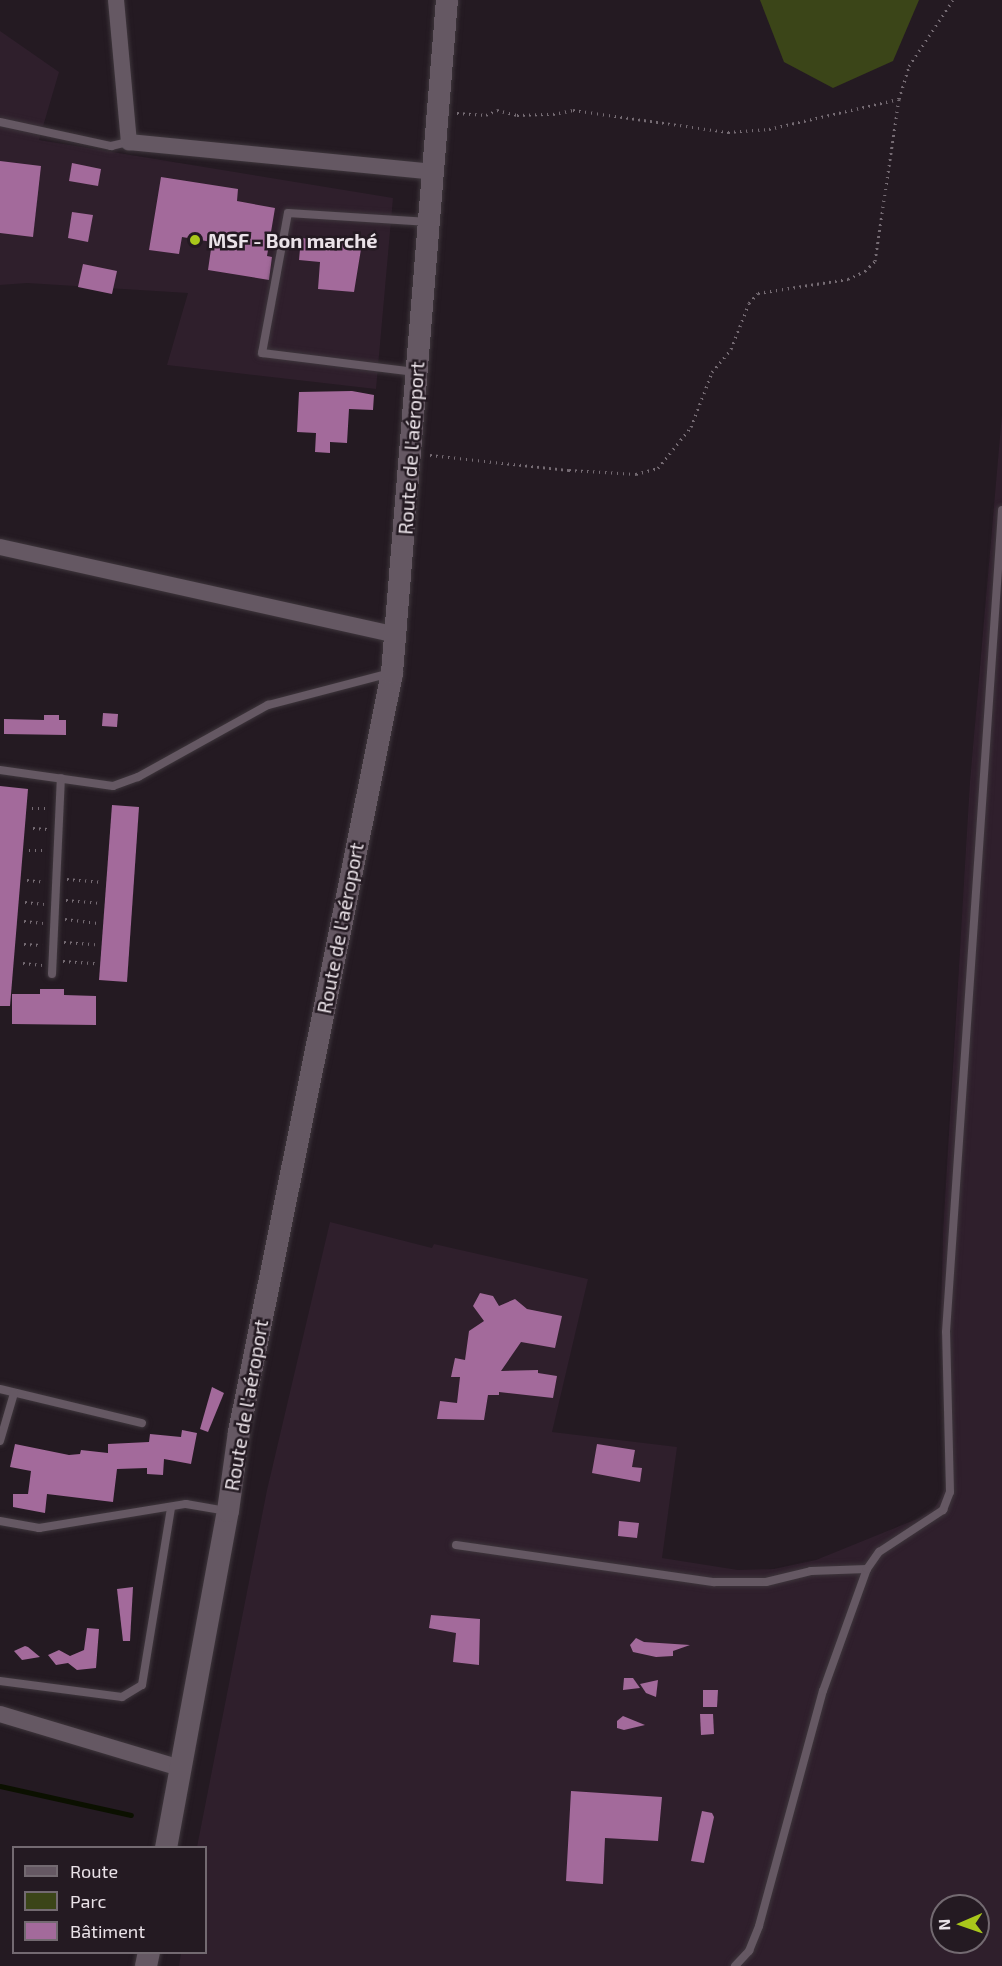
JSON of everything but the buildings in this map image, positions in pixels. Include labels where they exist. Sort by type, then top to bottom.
[{"type":"street","points":[[116,0],[129,142],[434,172]]},
{"type":"street","name":"Route de l'aéroport","points":[[166,1846],[261,1316],[392,673],[397,635],[408,450],[434,172],[447,0]]},
{"type":"street","points":[[0,547],[397,635]]},
{"type":"street","points":[[0,1714],[180,1768]]},
{"type":"lane","points":[[0,122],[111,146],[129,142]]},
{"type":"lane","points":[[415,372],[262,353],[288,213],[429,223]]},
{"type":"lane","points":[[735,1966],[749,1951],[759,1926],[823,1691],[867,1569],[879,1552],[943,1510],[950,1492],[946,1332],[1002,510]]},
{"type":"lane","points":[[0,770],[113,786],[138,777],[268,705],[392,673]]},
{"type":"lane","points":[[52,967],[61,778]]},
{"type":"lane","points":[[0,1389],[142,1423]]},
{"type":"lane","points":[[0,1441],[14,1393]]},
{"type":"lane","points":[[0,1521],[39,1528],[186,1504],[228,1511]]},
{"type":"lane","points":[[0,1681],[122,1697],[142,1685],[171,1507]]},
{"type":"lane","points":[[456,1545],[714,1582],[766,1582],[811,1571],[867,1569]]},
{"type":"path","points":[[408,450],[493,465],[558,470],[636,474],[658,468],[691,427],[712,372],[731,349],[749,303],[758,293],[848,279],[865,271],[875,261],[899,99],[909,66],[953,0]]},
{"type":"path","points":[[438,114],[486,115],[497,110],[517,115],[553,114],[573,110],[728,132],[769,129],[899,99]]},
{"type":"path","points":[[29,850],[57,851]]},
{"type":"path","points":[[27,880],[99,882]]},
{"type":"path","points":[[25,902],[99,903]]},
{"type":"path","points":[[24,921],[98,923]]},
{"type":"path","points":[[24,944],[95,944]]},
{"type":"path","points":[[23,963],[52,967],[95,963]]},
{"type":"shaded area","name":"MSF - Bon marché","points":[[0,31],[59,72],[39,140],[393,198],[376,389],[167,365],[188,293],[27,283],[0,285]]},
{"type":"shaded area","points":[[1002,414],[1002,1966],[179,1966],[181,1954],[207,1954],[207,1846],[197,1846],[267,1490],[330,1222],[432,1248],[434,1244],[588,1279],[552,1432],[677,1447],[662,1558],[738,1570],[774,1569],[816,1560],[917,1519],[933,1510],[946,1484],[941,1321],[943,1234],[970,782]]},
{"type":"green space","points":[[760,0],[919,0],[893,61],[833,88],[784,62]]},
{"type":"waterway","points":[[0,1786],[131,1815]]},
{"type":"place","name":"MSF - Bon marché","points":[[195,240]]}]
